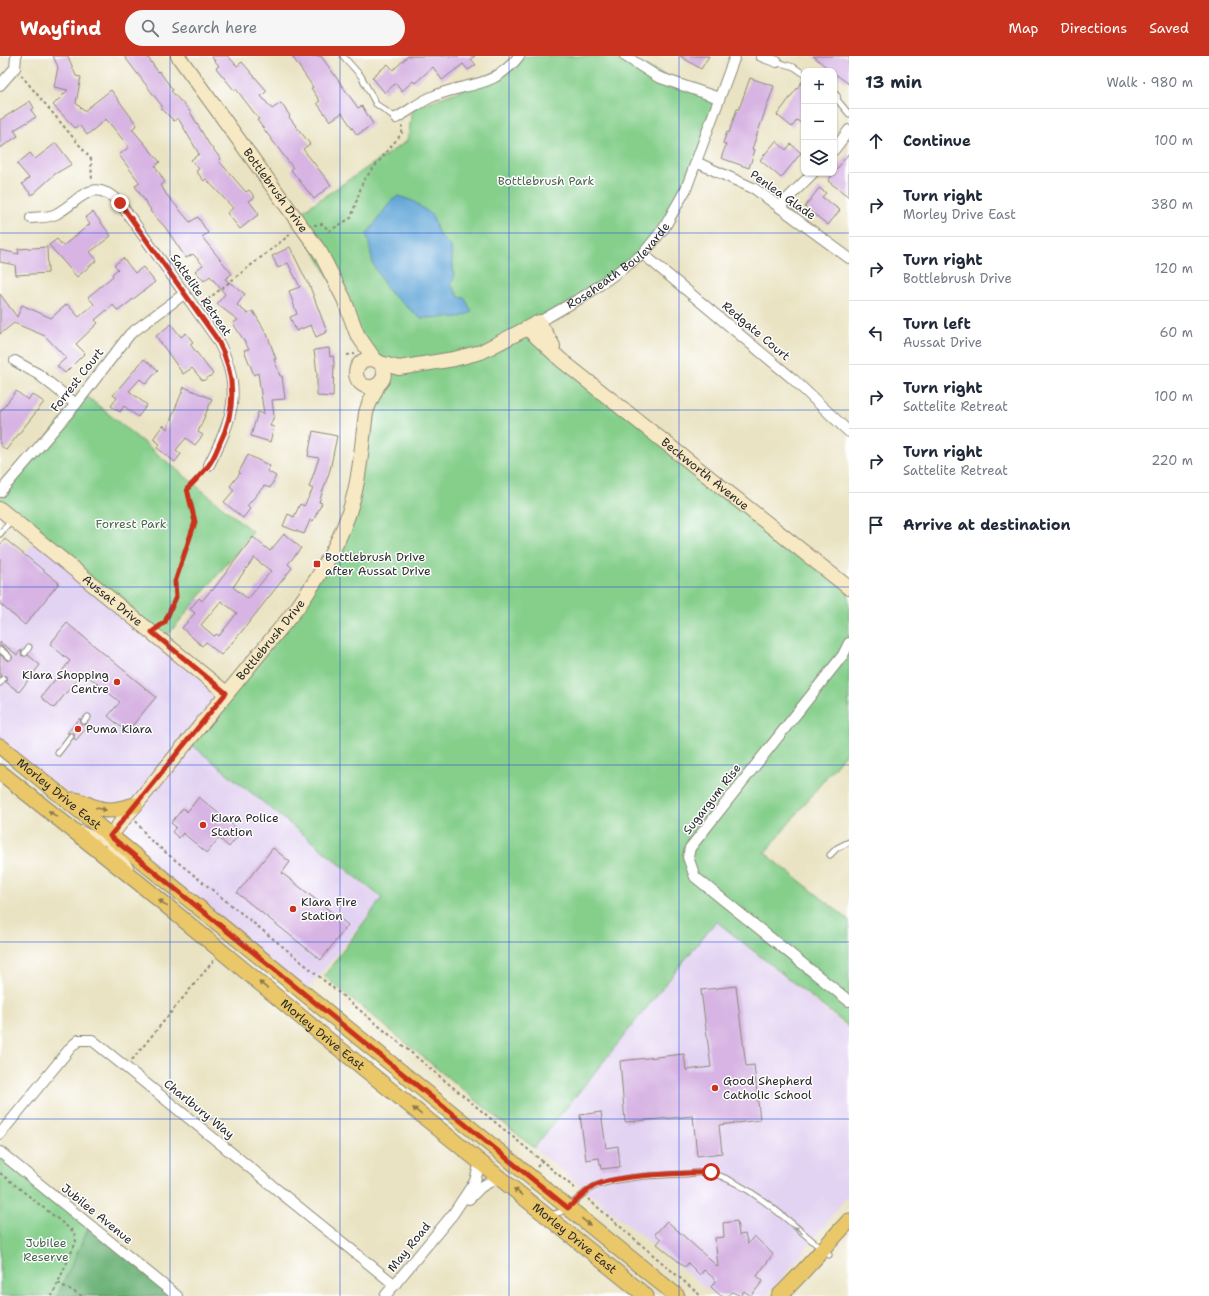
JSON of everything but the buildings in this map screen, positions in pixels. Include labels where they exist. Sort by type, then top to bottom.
[{"type":"main road","name":"Morley Drive East","points":[[0,746],[677,1296]]},
{"type":"main road","name":"Morley Drive East","points":[[0,772],[138,882],[206,939],[646,1296]]},
{"type":"main road","points":[[67,800],[76,800],[94,808],[110,811],[135,805]]},
{"type":"main road","points":[[198,908],[194,919],[206,939]]},
{"type":"main road","points":[[300,990],[296,999],[296,1006],[303,1018]]},
{"type":"main road","points":[[792,1296],[849,1221]]},
{"type":"main road","points":[[779,1296],[825,1252],[849,1226]]},
{"type":"street","points":[[0,85],[16,68],[16,56]]},
{"type":"street","name":"Bottlebrush Drive","points":[[178,56],[302,226],[330,270],[344,299],[357,334],[359,365]]},
{"type":"street","points":[[399,116],[433,96],[475,86],[497,76],[511,66],[519,56]]},
{"type":"street","points":[[625,56],[636,59],[658,77],[719,98]]},
{"type":"street","name":"Roseheath Boulevarde","points":[[378,361],[399,368],[454,359],[481,352],[533,326],[586,295],[643,254],[664,228],[676,208],[696,162],[735,56]]},
{"type":"street","points":[[761,56],[777,62]]},
{"type":"street","points":[[837,146],[849,130]]},
{"type":"street","name":"Penlea Glade","points":[[696,162],[739,180],[849,258]]},
{"type":"street","points":[[779,207],[810,176]]},
{"type":"street","points":[[31,218],[55,214],[83,194],[93,190]]},
{"type":"street","name":"Sattelite Retreat","points":[[93,190],[104,191],[120,203],[195,308],[224,352],[232,382],[232,406],[229,421],[209,465]]},
{"type":"street","name":"Redgate Court","points":[[643,254],[792,380],[849,432]]},
{"type":"street","name":"Forrest Court","points":[[0,492],[76,404],[130,334],[184,294]]},
{"type":"street","name":"Beckworth Avenue","points":[[533,326],[561,360],[849,588]]},
{"type":"street","name":"Bottlebrush Drive","points":[[357,334],[378,361]]},
{"type":"street","points":[[364,360],[378,361],[384,368],[381,382],[368,387],[359,381],[356,373],[359,365],[364,360]]},
{"type":"street","points":[[15,361],[38,374],[76,404]]},
{"type":"street","name":"Roseheath Boulevarde","points":[[381,382],[399,368]]},
{"type":"street","name":"Bottlebrush Drive","points":[[110,836],[296,608],[317,579],[332,554],[346,523],[354,496],[362,452],[366,412],[359,381]]},
{"type":"street","name":"Bottlebrush Drive","points":[[366,412],[381,382]]},
{"type":"street","name":"Aussat Drive","points":[[0,509],[226,693]]},
{"type":"street","name":"Sugargum Rise","points":[[849,643],[842,655],[690,848],[688,857],[695,877],[849,1001]]},
{"type":"street","points":[[72,829],[89,838],[97,839],[110,836],[115,854],[121,864],[138,882]]},
{"type":"street","name":"Charlbury Way","points":[[0,1134],[72,1046],[79,1040],[92,1040],[99,1044],[395,1285]]},
{"type":"street","name":"Jubilee Avenue","points":[[0,1152],[177,1296]]},
{"type":"street","name":"May Road","points":[[386,1296],[453,1214],[475,1182],[480,1162]]},
{"type":"street","name":"May Road","points":[[453,1214],[481,1186],[499,1177]]},
{"type":"lane","points":[[343,56],[361,76],[376,104],[399,116]]},
{"type":"lane","points":[[777,62],[794,67],[801,72]]},
{"type":"lane","points":[[837,99],[849,114]]},
{"type":"lane","points":[[0,534],[13,519]]},
{"type":"lane","points":[[25,653],[29,647]]},
{"type":"lane","points":[[1,650],[9,656]]},
{"type":"lane","points":[[84,721],[88,717]]},
{"type":"lane","points":[[58,753],[72,736]]},
{"type":"lane","points":[[830,854],[837,848],[849,843]]},
{"type":"lane","points":[[544,1214],[555,1214],[568,1208],[582,1194],[596,1185],[620,1180],[711,1172],[751,1192],[825,1252]]},
{"type":"path","points":[[16,68],[91,159],[93,190]]},
{"type":"path","points":[[195,308],[302,226],[322,224],[329,231],[351,218],[363,181],[402,133],[399,116]]},
{"type":"path","points":[[152,632],[165,622],[176,597],[175,582],[195,522],[187,489],[209,465]]},
{"type":"path","points":[[140,826],[150,839],[524,1144],[701,1296]]},
{"type":"path","points":[[127,1067],[216,958]]},
{"type":"path","points":[[0,1173],[74,1232],[76,1242],[52,1296]]},
{"type":"path","points":[[58,1283],[82,1296]]},
{"type":"shaded area","points":[[37,539],[226,693],[187,741],[382,899],[304,994],[110,836],[134,806],[85,804],[0,746],[0,584]]},
{"type":"shaded area","name":"Good Shepherd Catholic School","points":[[716,921],[849,1029],[849,1194],[777,1285],[765,1296],[715,1296],[534,1148]]},
{"type":"green space","name":"Bottlebrush Park","points":[[519,56],[626,56],[634,62],[719,98],[686,189],[643,254],[528,329],[849,588],[849,749],[765,853],[849,920],[849,1027],[716,921],[534,1148],[324,976],[382,898],[187,741],[297,608],[345,523],[367,412],[384,378],[398,368],[375,361],[295,216],[407,141],[413,108],[475,85]],"holes":[[[391,201],[432,215],[439,235],[451,247],[454,277],[451,284],[459,297],[382,214]]]},
{"type":"green space","name":"Forrest Park","points":[[84,394],[253,532],[163,641],[0,509],[0,492]]},
{"type":"green space","name":"Jubilee Reserve","points":[[0,1152],[177,1296],[0,1296]]},
{"type":"green space","points":[[90,1225],[177,1296],[57,1296]]},
{"type":"water","points":[[398,196],[413,201],[432,215],[439,235],[451,247],[454,277],[451,284],[459,297],[465,298],[472,312],[461,317],[420,318],[388,291],[373,264],[367,234],[391,201]]},
{"type":"place","name":"Bottlebrush Drive after Aussat Drive","points":[[317,564]]},
{"type":"place","name":"Kiara Shopping Centre","points":[[117,682]]},
{"type":"place","name":"Puma Kiara","points":[[78,729]]},
{"type":"place","name":"Kiara Police Station","points":[[203,825]]},
{"type":"place","name":"Kiara Fire Station","points":[[293,909]]},
{"type":"place","name":"Good Shepherd Catholic School","points":[[715,1088]]},
{"type":"route","points":[[120,203],[217,339],[224,352],[229,368],[233,393],[229,421],[225,433],[209,465],[187,489],[195,522],[175,582],[176,597],[165,622],[152,632],[226,693],[110,836],[568,1208],[584,1193],[596,1185],[620,1180],[711,1172]]}]
